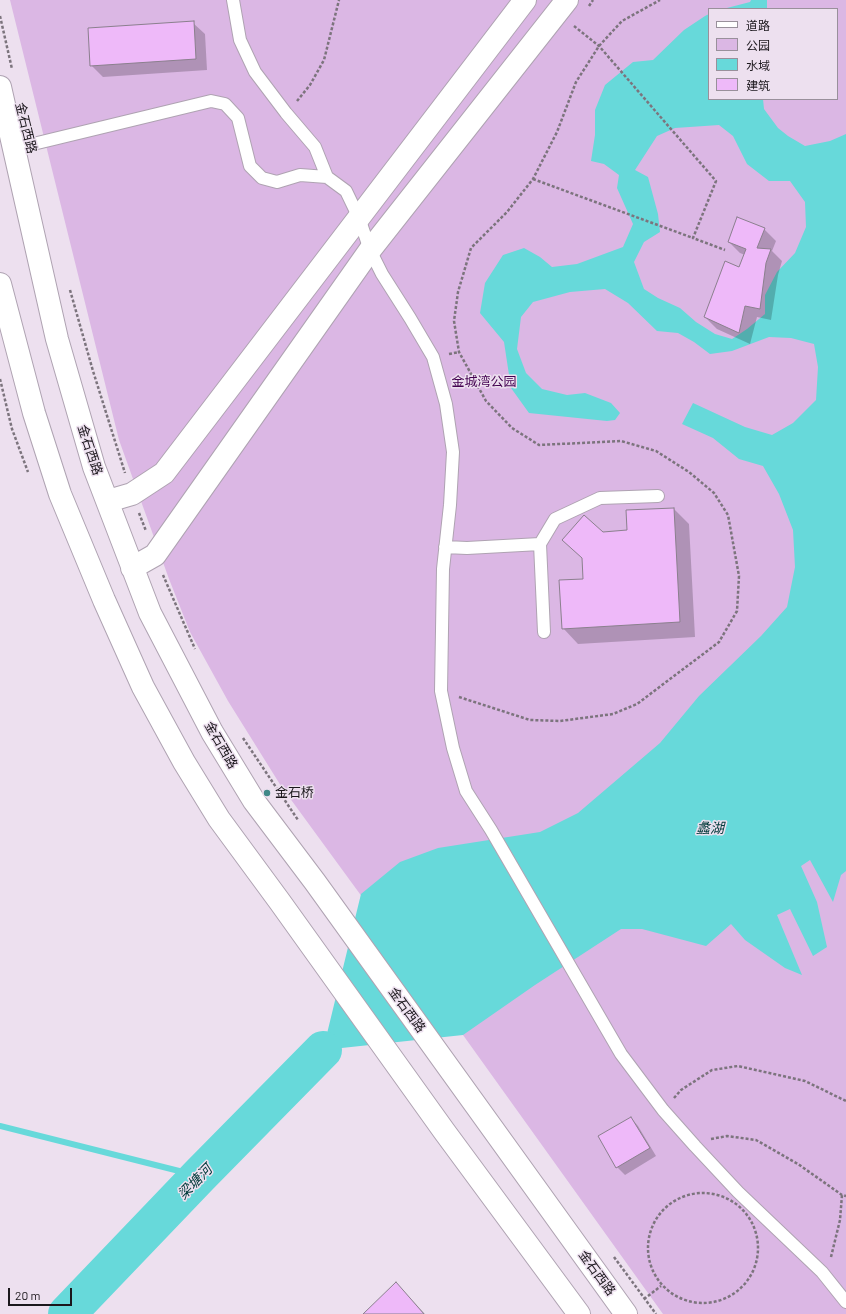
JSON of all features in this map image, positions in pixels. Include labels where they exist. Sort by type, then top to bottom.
[{"type":"main road","points":[[108,501],[132,494],[164,473],[526,0]]},
{"type":"main road","points":[[132,568],[155,555],[370,250],[576,5]]},
{"type":"main road","name":"金石西路","points":[[0,87],[57,339],[94,467],[150,612],[212,732],[254,801],[626,1314]]},
{"type":"main road","points":[[0,284],[34,413],[60,494],[104,600],[143,687],[184,762],[219,819],[579,1314]]},
{"type":"lane","points":[[233,0],[240,40],[255,72],[286,113],[315,147],[327,177],[346,191],[359,218],[370,250],[382,274],[433,357],[446,404],[453,452],[450,505],[443,568],[441,691],[453,748],[466,791],[492,830],[621,1054],[663,1110],[695,1146],[738,1192],[822,1272],[846,1302]]},
{"type":"lane","points":[[14,150],[29,145],[210,101],[225,104],[238,118],[250,166],[262,178],[277,182],[300,175],[327,177]]},
{"type":"lane","points":[[544,632],[540,544],[555,519],[600,498],[658,496]]},
{"type":"lane","points":[[446,547],[467,548],[540,544]]},
{"type":"path","points":[[286,113],[310,85],[324,60],[340,0]]},
{"type":"path","points":[[576,5],[593,0]]},
{"type":"path","points":[[441,691],[530,720],[560,721],[613,714],[637,704],[719,642],[737,611],[739,576],[728,515],[714,493],[689,472],[656,451],[621,441],[539,445],[512,428],[486,401],[459,352],[454,321],[458,292],[471,248],[507,212],[533,179],[557,132],[576,82],[599,46],[622,21],[660,0]]},
{"type":"path","points":[[0,16],[12,69]]},
{"type":"path","points":[[578,21],[574,26],[599,46],[716,181],[693,238]]},
{"type":"path","points":[[533,179],[725,250]]},
{"type":"path","name":"金石西路","points":[[70,288],[93,371],[132,494],[155,555],[198,655]]},
{"type":"path","name":"金石西路","points":[[242,736],[298,820]]},
{"type":"path","points":[[663,1110],[681,1090],[712,1070],[738,1066],[805,1081],[846,1101]]},
{"type":"path","points":[[695,1146],[713,1138],[727,1136],[756,1140],[798,1164],[842,1195],[846,1196]]},
{"type":"path","points":[[702,1190],[733,1199],[755,1223],[760,1255],[747,1284],[720,1302],[688,1303],[661,1286],[647,1257],[651,1225],[672,1200],[702,1190]]},
{"type":"path","points":[[822,1272],[832,1256],[840,1220],[842,1195]]},
{"type":"green space","name":"金城湾公园","points":[[10,0],[846,0],[846,1314],[663,1314],[463,1035],[281,786],[228,701],[190,632],[169,579],[119,440]]},
{"type":"water","points":[[751,0],[767,0],[767,8],[727,8],[750,2]]},
{"type":"water","name":"蠡湖","points":[[708,14],[708,100],[763,100],[764,109],[778,128],[805,146],[830,141],[846,134],[846,871],[841,875],[833,902],[810,860],[801,866],[817,902],[827,947],[813,956],[790,909],[777,915],[802,975],[785,968],[745,940],[731,924],[706,946],[642,929],[621,929],[535,985],[463,1035],[323,1050],[361,894],[400,862],[438,848],[540,832],[578,813],[660,743],[699,696],[761,636],[787,607],[795,567],[793,530],[779,494],[763,466],[739,459],[713,438],[682,424],[693,403],[745,427],[772,435],[793,423],[816,400],[818,367],[814,344],[791,338],[769,337],[732,351],[710,354],[694,342],[678,333],[657,331],[628,303],[605,289],[570,292],[533,302],[521,317],[517,349],[526,373],[542,389],[567,395],[585,393],[611,403],[620,413],[615,420],[607,421],[529,413],[511,388],[504,342],[480,313],[485,283],[503,255],[524,248],[540,257],[552,267],[577,264],[623,247],[633,224],[617,188],[619,175],[604,164],[591,161],[595,135],[595,110],[605,85],[633,62],[653,60],[684,30]],"holes":[[[719,125],[733,136],[747,164],[769,181],[790,181],[805,202],[806,227],[795,253],[777,272],[765,295],[765,314],[732,339],[715,334],[696,322],[680,308],[658,298],[644,289],[634,262],[644,242],[660,232],[658,214],[648,177],[635,170],[657,136],[675,128]]]},
{"type":"building","points":[[194,21],[196,59],[90,66],[88,28]]},
{"type":"building","points":[[737,217],[765,228],[757,248],[771,249],[766,263],[760,309],[745,306],[739,333],[704,317],[725,261],[739,267],[746,249],[728,242]]},
{"type":"building","points":[[674,508],[680,622],[562,629],[559,580],[583,579],[582,558],[562,540],[584,515],[603,532],[627,530],[626,510]]},
{"type":"building","points":[[631,1117],[650,1148],[616,1168],[598,1136]]},
{"type":"building","points":[[396,1282],[424,1314],[363,1314]]},
{"type":"waterway","name":"梁塘河","points":[[67,1314],[199,1176],[323,1050]]},
{"type":"waterway","points":[[0,1126],[199,1176]]},
{"type":"place","name":"金石桥","points":[[267,793]]}]
